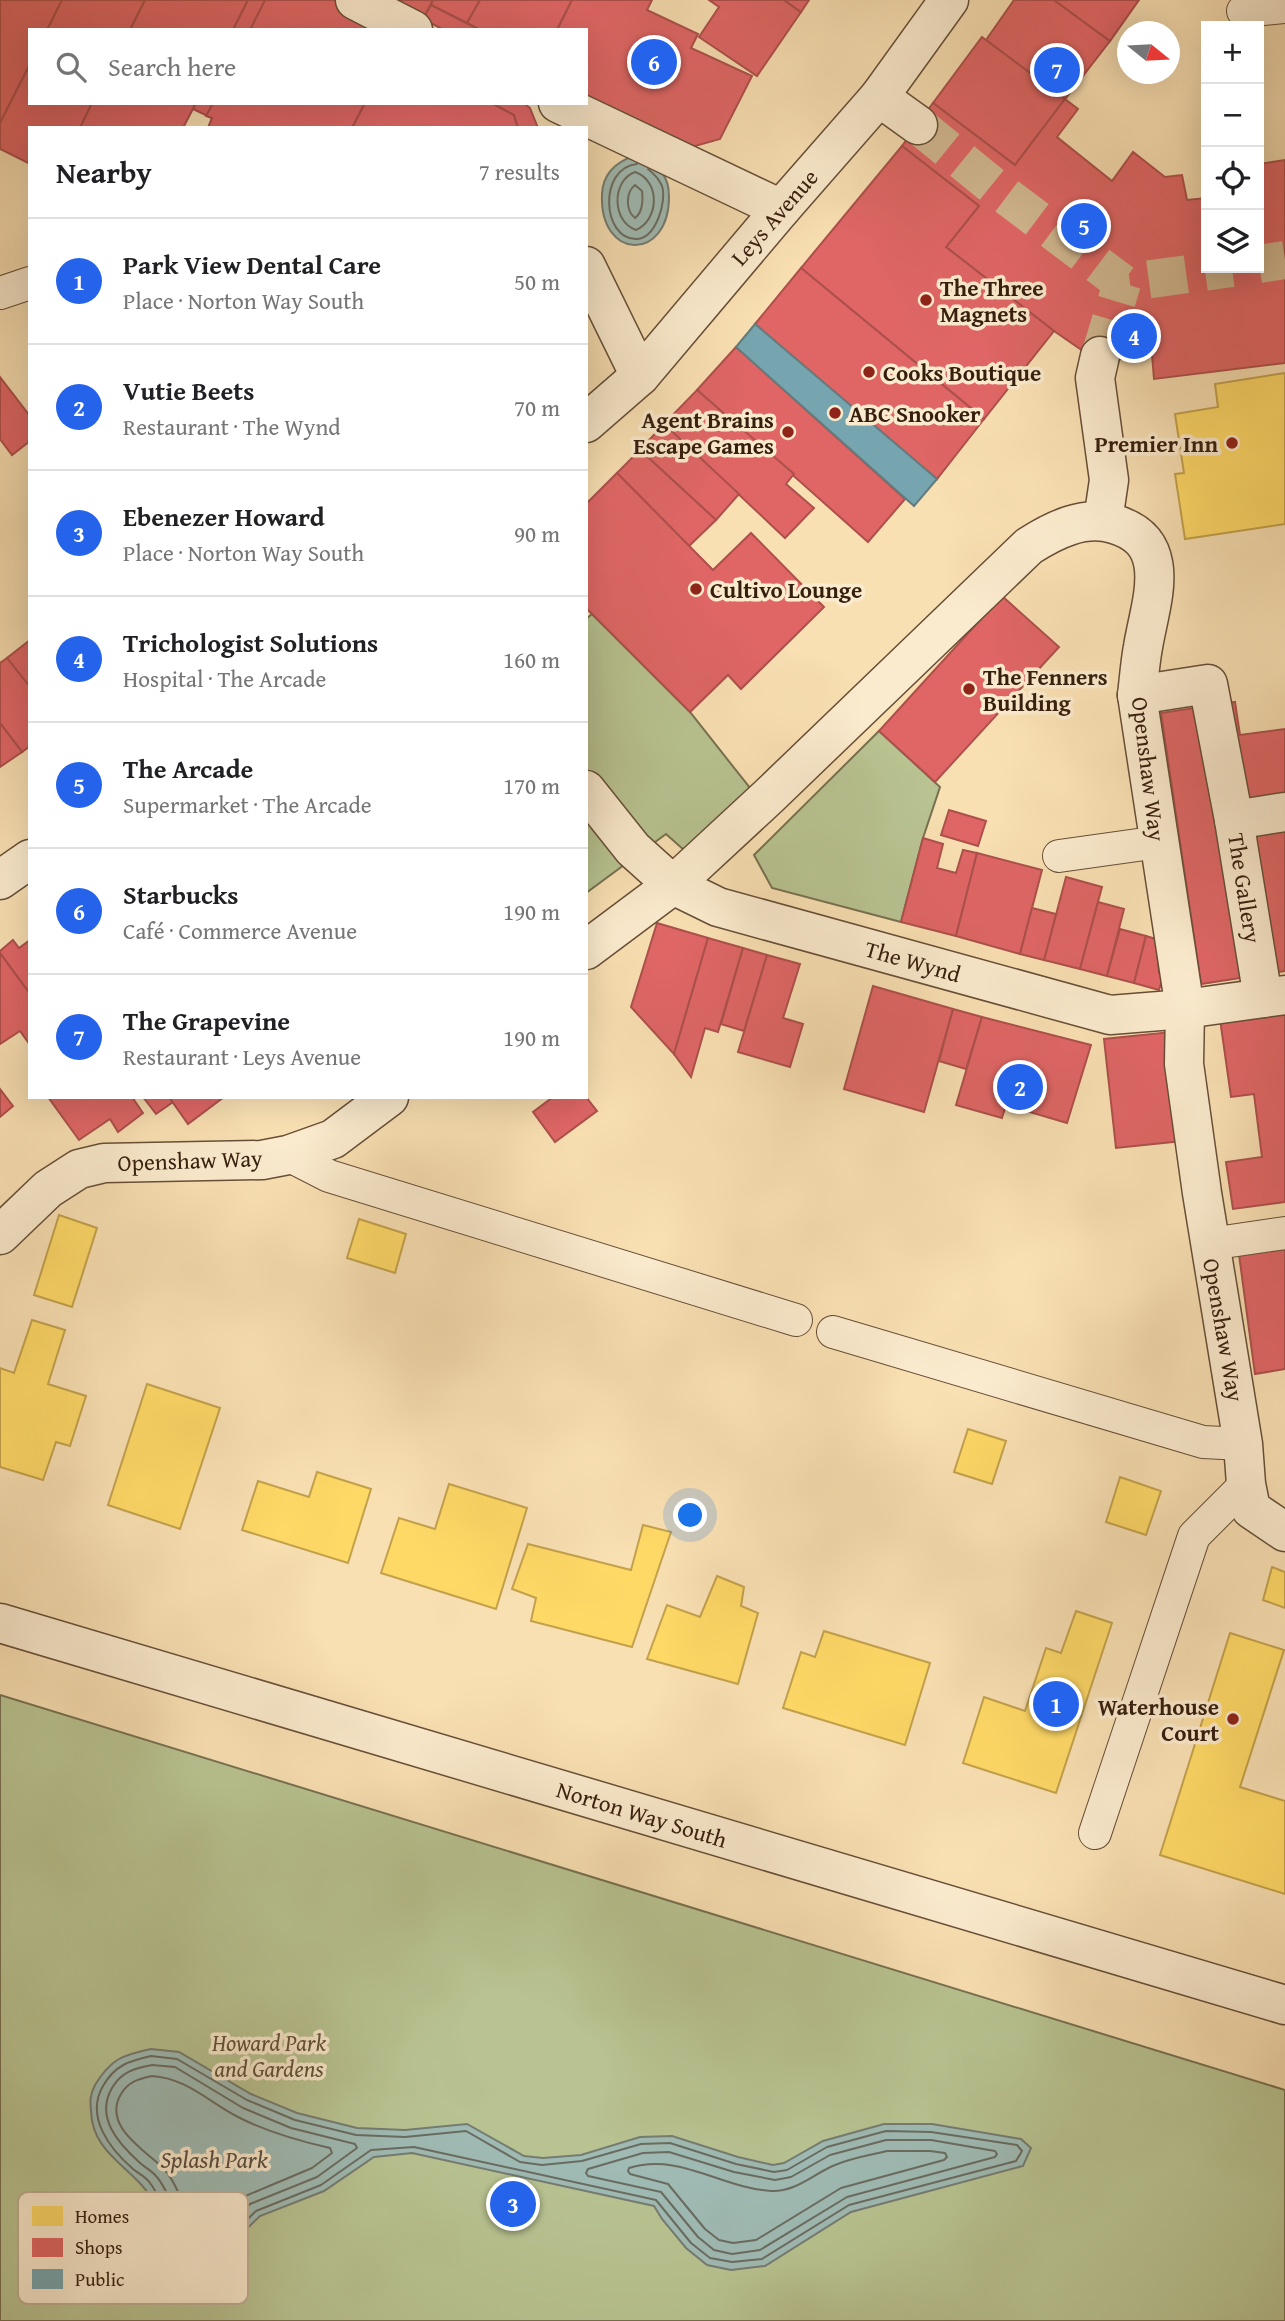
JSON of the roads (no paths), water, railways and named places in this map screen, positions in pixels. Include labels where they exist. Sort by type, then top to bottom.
[{"type":"street","points":[[355,0],[409,28]]},
{"type":"street","name":"Leys Avenue","points":[[588,421],[639,376],[780,208],[879,97],[949,0]]},
{"type":"street","points":[[879,97],[918,125]]},
{"type":"street","points":[[574,115],[780,208]]},
{"type":"street","points":[[588,270],[639,376]]},
{"type":"street","points":[[588,949],[673,885],[1029,545],[1075,523],[1102,520],[1109,480],[1095,378],[1100,356]]},
{"type":"street","name":"Openshaw Way","points":[[1102,520],[1122,526],[1139,538],[1148,548],[1153,560],[1154,598],[1143,647],[1137,695],[1185,1009],[1184,1064],[1251,1509],[1285,1532]]},
{"type":"street","name":"The Gallery","points":[[1137,695],[1208,684],[1234,820],[1274,996]]},
{"type":"street","name":"The Wynd","points":[[588,793],[633,849],[673,885],[718,907],[1110,1015],[1185,1009],[1274,996]]},
{"type":"street","name":"The Gallery","points":[[1234,820],[1285,813]]},
{"type":"street","points":[[0,880],[28,860]]},
{"type":"street","name":"Openshaw Way","points":[[0,1235],[48,1189],[79,1169],[104,1163],[262,1160],[288,1155],[333,1139],[386,1099]]},
{"type":"street","name":"Norton Way South","points":[[0,1623],[1285,2006]]},
{"type":"lane","points":[[1243,12],[1285,7]]},
{"type":"lane","points":[[0,293],[28,284]]},
{"type":"lane","points":[[1059,856],[1158,842]]},
{"type":"lane","points":[[288,1155],[329,1176],[796,1320]]},
{"type":"lane","points":[[1210,1244],[1285,1233]]},
{"type":"lane","points":[[833,1332],[1203,1442],[1243,1444]]},
{"type":"lane","points":[[1095,1833],[1194,1536],[1246,1484]]},
{"type":"water","points":[[634,156],[653,165],[662,173],[668,184],[669,197],[666,218],[658,233],[647,242],[634,245],[622,242],[611,232],[604,216],[602,194],[605,180],[612,170]]},
{"type":"water","name":"Splash Park","points":[[151,2049],[179,2052],[251,2094],[297,2113],[357,2128],[405,2130],[467,2124],[524,2156],[543,2158],[581,2155],[640,2137],[672,2136],[773,2165],[784,2163],[823,2141],[884,2124],[932,2124],[1021,2139],[1031,2148],[1023,2166],[851,2212],[765,2266],[731,2270],[707,2265],[686,2248],[654,2206],[412,2153],[374,2157],[324,2191],[260,2216],[248,2227],[248,2192],[147,2192],[99,2140],[93,2127],[92,2092],[106,2069],[132,2054]]},
{"type":"tunnel","points":[[918,125],[993,186],[1122,283],[1201,272]]},
{"type":"tunnel","points":[[1264,263],[1285,260]]},
{"type":"tunnel","points":[[1100,356],[1122,283]]},
{"type":"place","name":"Starbucks","points":[[654,62]]},
{"type":"place","name":"The Grapevine","points":[[1057,70]]},
{"type":"place","name":"The Arcade","points":[[1084,226]]},
{"type":"place","name":"The Three Magnets","points":[[926,300]]},
{"type":"place","name":"Trichologist Solutions","points":[[1134,336]]},
{"type":"place","name":"Cooks Boutique","points":[[869,372]]},
{"type":"place","name":"ABC Snooker","points":[[835,413]]},
{"type":"place","name":"Agent Brains Escape Games","points":[[788,432]]},
{"type":"place","name":"Premier Inn","points":[[1232,443]]},
{"type":"place","name":"Cultivo Lounge","points":[[696,589]]},
{"type":"place","name":"The Fenners Building","points":[[969,689]]},
{"type":"place","name":"Vutie Beets","points":[[1020,1087]]},
{"type":"place","name":"Park View Dental Care","points":[[1056,1704]]},
{"type":"place","name":"Waterhouse Court","points":[[1233,1719]]},
{"type":"place","name":"Ebenezer Howard","points":[[513,2204]]},
{"type":"park label","name":"Howard Park and Gardens","points":[[269,2055]]}]
